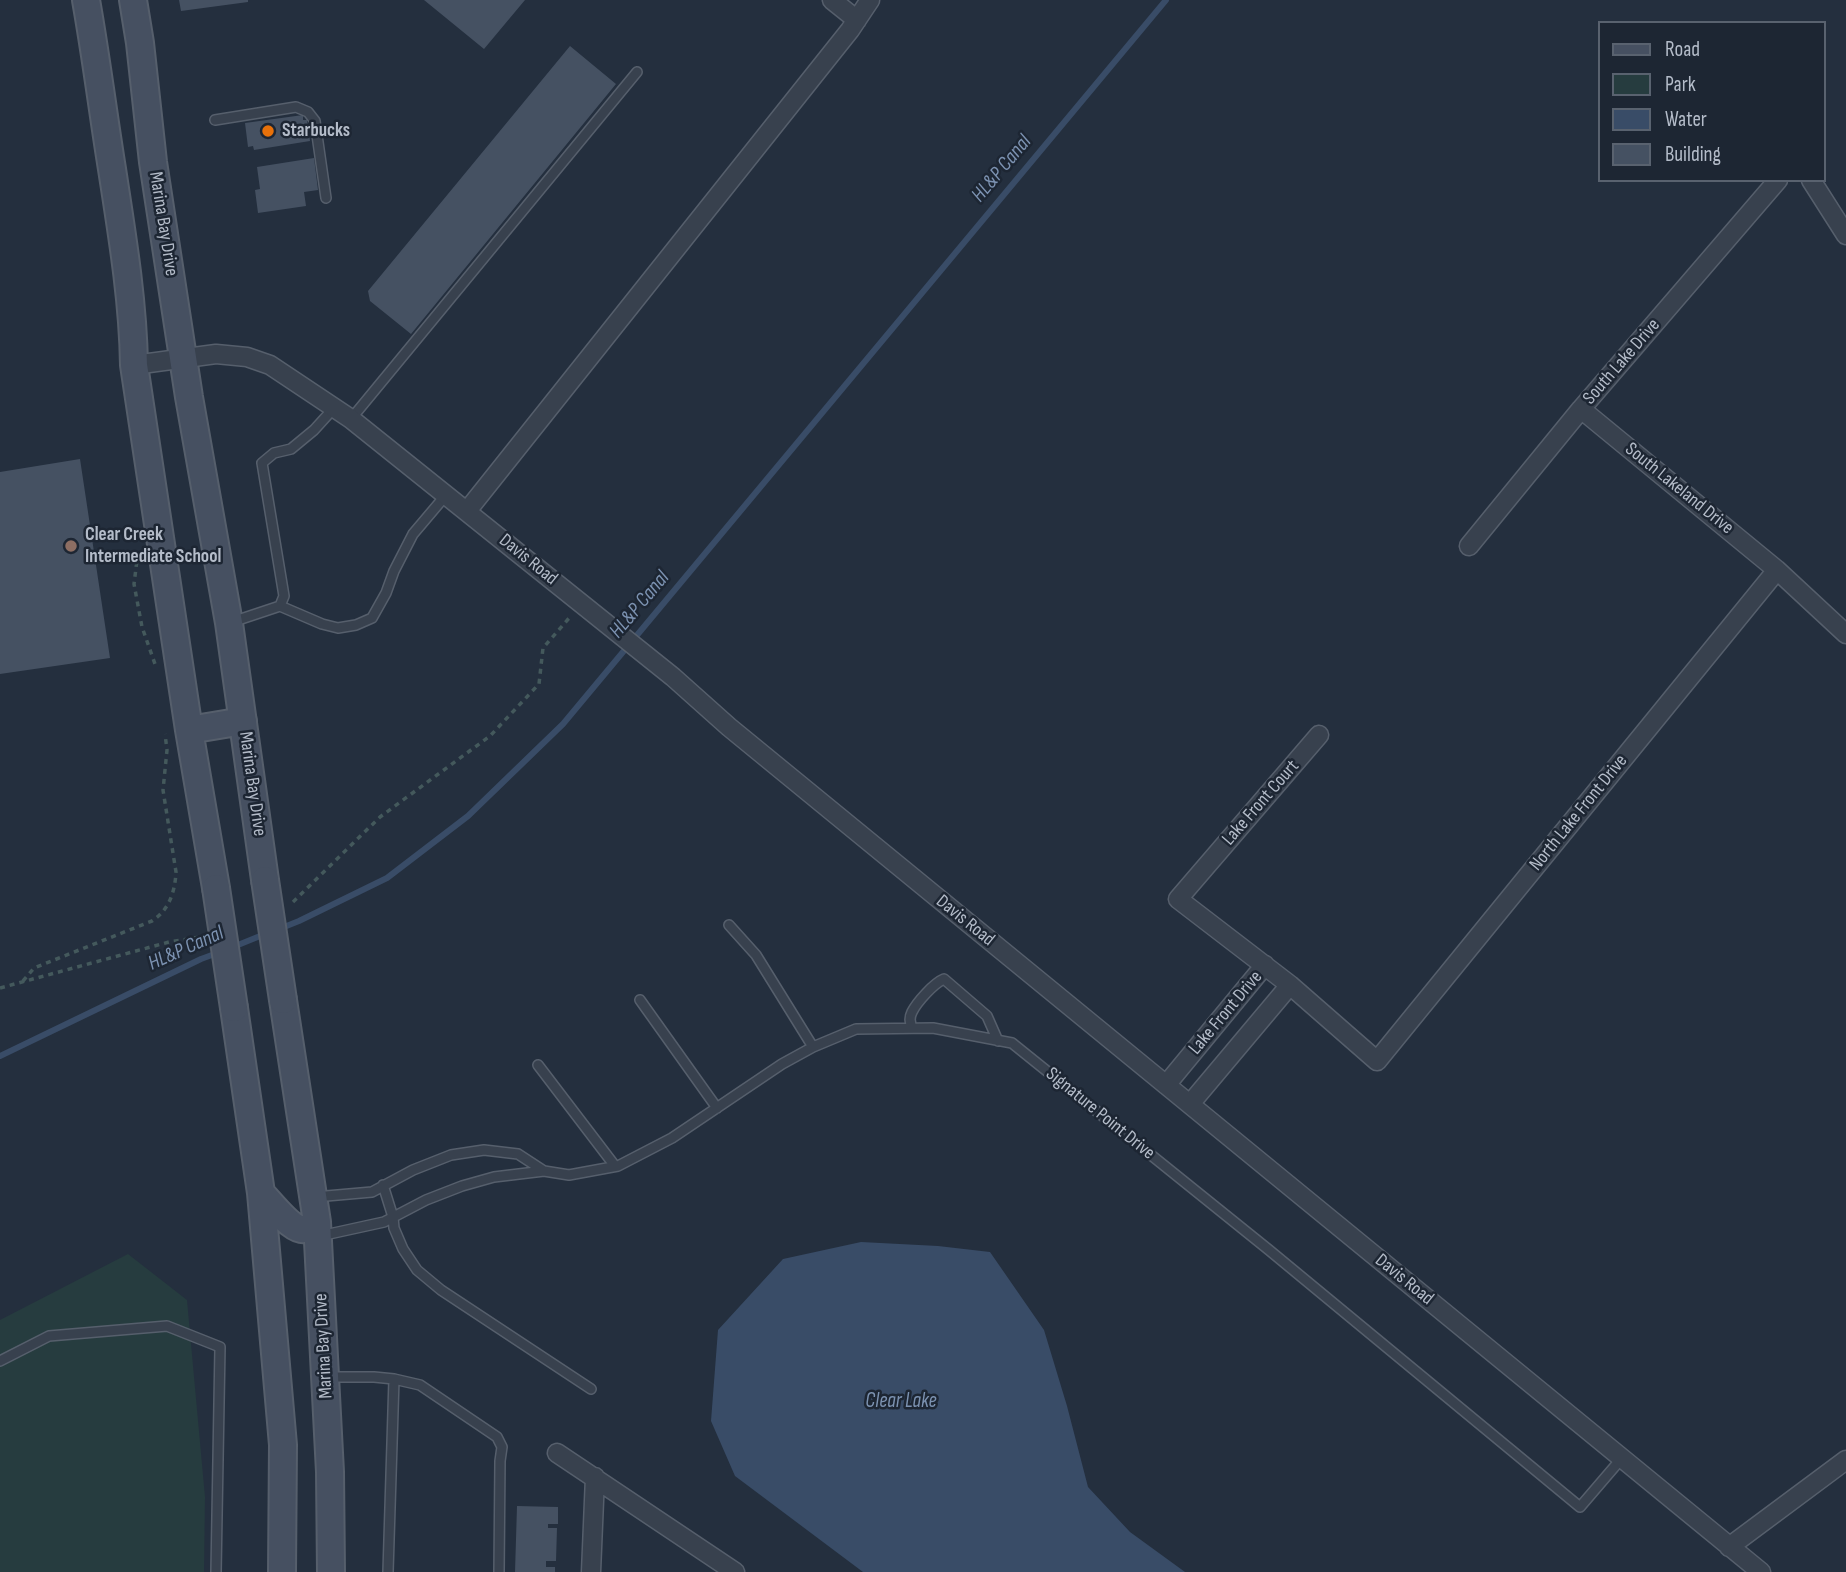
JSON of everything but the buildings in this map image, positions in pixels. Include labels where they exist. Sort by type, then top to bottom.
[{"type":"main road","points":[[86,0],[97,60],[133,328],[134,365],[261,1193],[283,1445],[282,1572]]},
{"type":"main road","name":"Marina Bay Drive","points":[[133,0],[153,162],[189,397],[229,623],[316,1219],[326,1377],[331,1572]]},
{"type":"main road","points":[[97,60],[142,62]]},
{"type":"main road","points":[[112,169],[153,162]]},
{"type":"main road","points":[[189,730],[243,720]]},
{"type":"main road","points":[[261,1193],[292,1225],[301,1230],[309,1228],[316,1219]]},
{"type":"street","points":[[832,0],[857,20]]},
{"type":"street","points":[[467,511],[857,20],[870,0]]},
{"type":"street","name":"South Lake Drive","points":[[1469,546],[1581,409],[1777,182]]},
{"type":"street","points":[[1812,182],[1846,235]]},
{"type":"street","name":"Davis Road","points":[[134,365],[216,354],[247,357],[270,365],[351,419],[467,511],[577,609],[673,677],[729,727],[1761,1572]]},
{"type":"street","name":"South Lakeland Drive","points":[[1581,409],[1777,570],[1846,634]]},
{"type":"street","name":"North Lake Front Drive","points":[[1381,1057],[1777,570]]},
{"type":"street","name":"Lake Front Court","points":[[1265,965],[1178,899],[1319,735]]},
{"type":"street","name":"Lake Front Drive","points":[[1166,1085],[1265,965],[1377,1060],[1381,1057]]},
{"type":"street","name":"Lake Front Drive","points":[[1190,1104],[1290,985]]},
{"type":"street","points":[[557,1453],[735,1572]]},
{"type":"street","points":[[1729,1546],[1846,1460]]},
{"type":"street","points":[[591,1572],[595,1477]]},
{"type":"lane","points":[[351,419],[637,72]]},
{"type":"lane","points":[[215,120],[296,107],[308,112],[315,121],[326,198]]},
{"type":"lane","points":[[280,606],[284,596],[262,463],[274,453],[291,449],[314,430],[334,408]]},
{"type":"lane","points":[[229,623],[280,606],[338,628],[356,625],[372,618],[413,534],[446,495]]},
{"type":"lane","points":[[729,925],[755,955],[813,1047]]},
{"type":"lane","points":[[912,1028],[912,1011],[937,982],[944,979],[987,1016],[998,1041]]},
{"type":"lane","points":[[640,1000],[717,1108]]},
{"type":"lane","name":"Signature Point Drive","points":[[316,1219],[384,1222],[426,1200],[494,1177],[544,1171],[569,1175],[615,1166],[672,1138],[782,1064],[813,1047],[856,1029],[933,1028],[1012,1043],[1269,1250],[1580,1507],[1622,1458]]},
{"type":"lane","points":[[538,1065],[615,1166]]},
{"type":"lane","name":"Signature Point Drive","points":[[316,1219],[451,1155],[484,1150],[518,1154],[544,1171]]},
{"type":"lane","points":[[383,1185],[394,1228],[403,1249],[418,1270],[441,1290],[592,1389]]},
{"type":"lane","points":[[0,1361],[49,1336],[167,1326],[220,1348],[216,1572]]},
{"type":"lane","points":[[326,1377],[374,1377],[420,1385],[497,1437],[502,1447],[499,1572]]},
{"type":"lane","points":[[388,1572],[394,1380]]},
{"type":"path","points":[[293,902],[380,817],[490,736],[539,684],[543,648],[577,609]]},
{"type":"path","points":[[23,981],[34,968],[152,921],[164,910],[172,897],[176,872],[163,790],[167,750]]},
{"type":"path","points":[[0,988],[169,942],[200,937]]},
{"type":"green space","points":[[128,1254],[187,1300],[205,1497],[204,1572],[0,1572],[0,1320]]},
{"type":"water","name":"Clear Lake","points":[[861,1242],[990,1252],[1044,1330],[1088,1487],[1130,1532],[1185,1572],[863,1572],[735,1476],[711,1421],[718,1330],[783,1259]]},
{"type":"waterway","name":"HL&P Canal","points":[[279,929],[387,878],[468,816],[563,724],[1166,0]]},
{"type":"waterway","name":"HL&P Canal","points":[[233,947],[265,934]]},
{"type":"waterway","name":"HL&P Canal","points":[[0,1056],[220,952]]},
{"type":"place","name":"Starbucks","points":[[268,131]]},
{"type":"place","name":"Clear Creek Intermediate School","points":[[71,546]]}]
